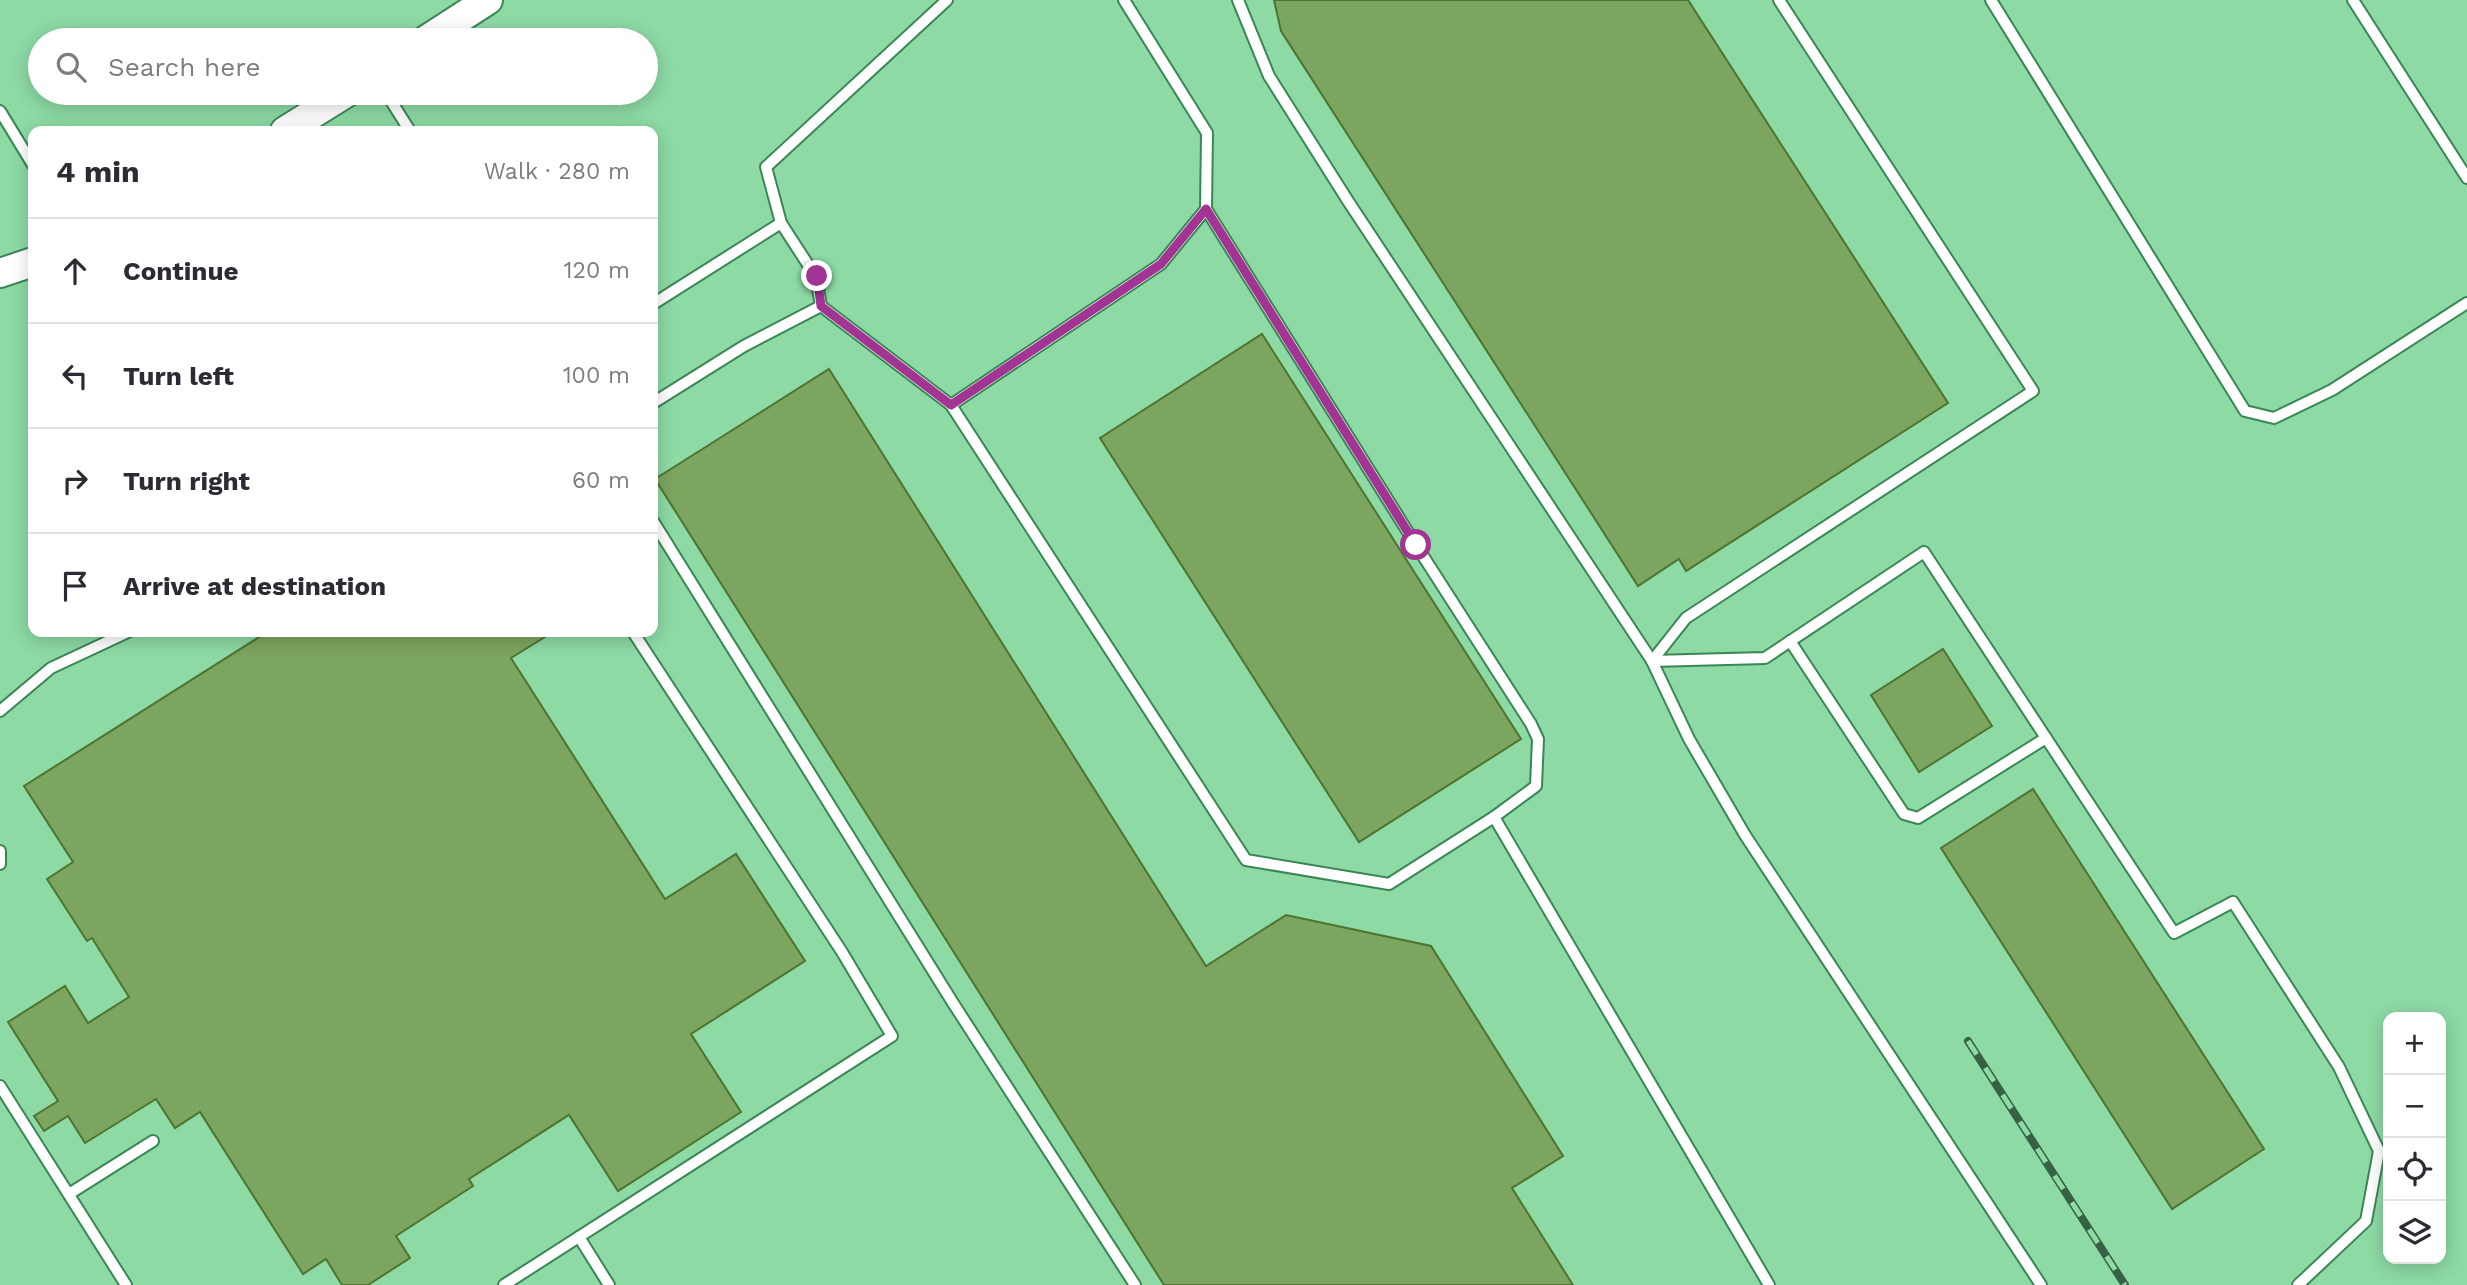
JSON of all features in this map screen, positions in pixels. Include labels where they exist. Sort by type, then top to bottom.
[{"type":"street","points":[[445,28],[488,0]]},
{"type":"street","points":[[293,126],[327,105]]},
{"type":"street","points":[[0,273],[28,264]]},
{"type":"lane","points":[[947,0],[766,167],[781,223],[817,276],[821,306],[951,405],[1246,860],[1389,884],[1494,817],[1536,786],[1538,739],[1206,209],[1208,132],[1124,0]]},
{"type":"lane","points":[[1238,0],[1269,76],[1348,201],[1652,661],[1689,739],[1745,835],[2040,1285]]},
{"type":"lane","points":[[1652,661],[1686,618],[2033,391],[1779,0]]},
{"type":"lane","points":[[1991,0],[2245,411],[2274,418],[2332,390],[2467,303]]},
{"type":"lane","points":[[2353,0],[2467,178]]},
{"type":"lane","points":[[394,105],[407,126]]},
{"type":"lane","points":[[0,111],[28,157]]},
{"type":"lane","points":[[951,405],[1161,264],[1206,209]]},
{"type":"lane","points":[[658,301],[781,223]]},
{"type":"lane","points":[[658,400],[744,346],[821,306]]},
{"type":"lane","points":[[658,529],[953,1003],[1135,1285]]},
{"type":"lane","points":[[1652,661],[1765,658],[1924,552],[2174,933],[2233,902],[2339,1066],[2379,1150],[2366,1220],[2298,1285]]},
{"type":"lane","points":[[0,710],[51,668],[117,637]]},
{"type":"lane","points":[[504,1285],[892,1036],[842,952],[814,913],[636,637]]},
{"type":"lane","points":[[1790,641],[1904,814],[1918,818],[2046,738]]},
{"type":"lane","points":[[1494,817],[1769,1285]]},
{"type":"lane","points":[[0,851],[0,864]]},
{"type":"lane","points":[[0,1086],[126,1285]]},
{"type":"lane","points":[[69,1194],[153,1141]]},
{"type":"lane","points":[[579,1237],[609,1285]]},
{"type":"building","points":[[1274,0],[1688,0],[1948,403],[1686,571],[1679,559],[1638,586],[1281,31]]},
{"type":"building","points":[[1262,334],[1521,739],[1359,842],[1100,438]]},
{"type":"building","points":[[829,369],[1206,966],[1286,915],[1431,946],[1563,1156],[1512,1188],[1573,1285],[1164,1285],[658,484],[658,477]]},
{"type":"building","points":[[259,637],[545,637],[511,658],[665,899],[736,854],[805,961],[691,1034],[741,1112],[618,1191],[569,1115],[469,1179],[473,1186],[396,1236],[410,1258],[368,1285],[342,1285],[326,1259],[303,1274],[200,1112],[175,1128],[156,1099],[85,1143],[68,1116],[44,1131],[34,1116],[58,1101],[8,1022],[65,986],[88,1023],[129,997],[92,938],[87,941],[47,879],[73,862],[24,786]]},
{"type":"building","points":[[1943,649],[1992,726],[1919,772],[1871,695]]},
{"type":"building","points":[[2033,789],[2264,1149],[2172,1209],[1941,848]]},
{"type":"railway","points":[[1968,1041],[2125,1285]]},
{"type":"route","points":[[817,276],[821,306],[951,405],[1161,264],[1206,209],[1416,545]]}]
